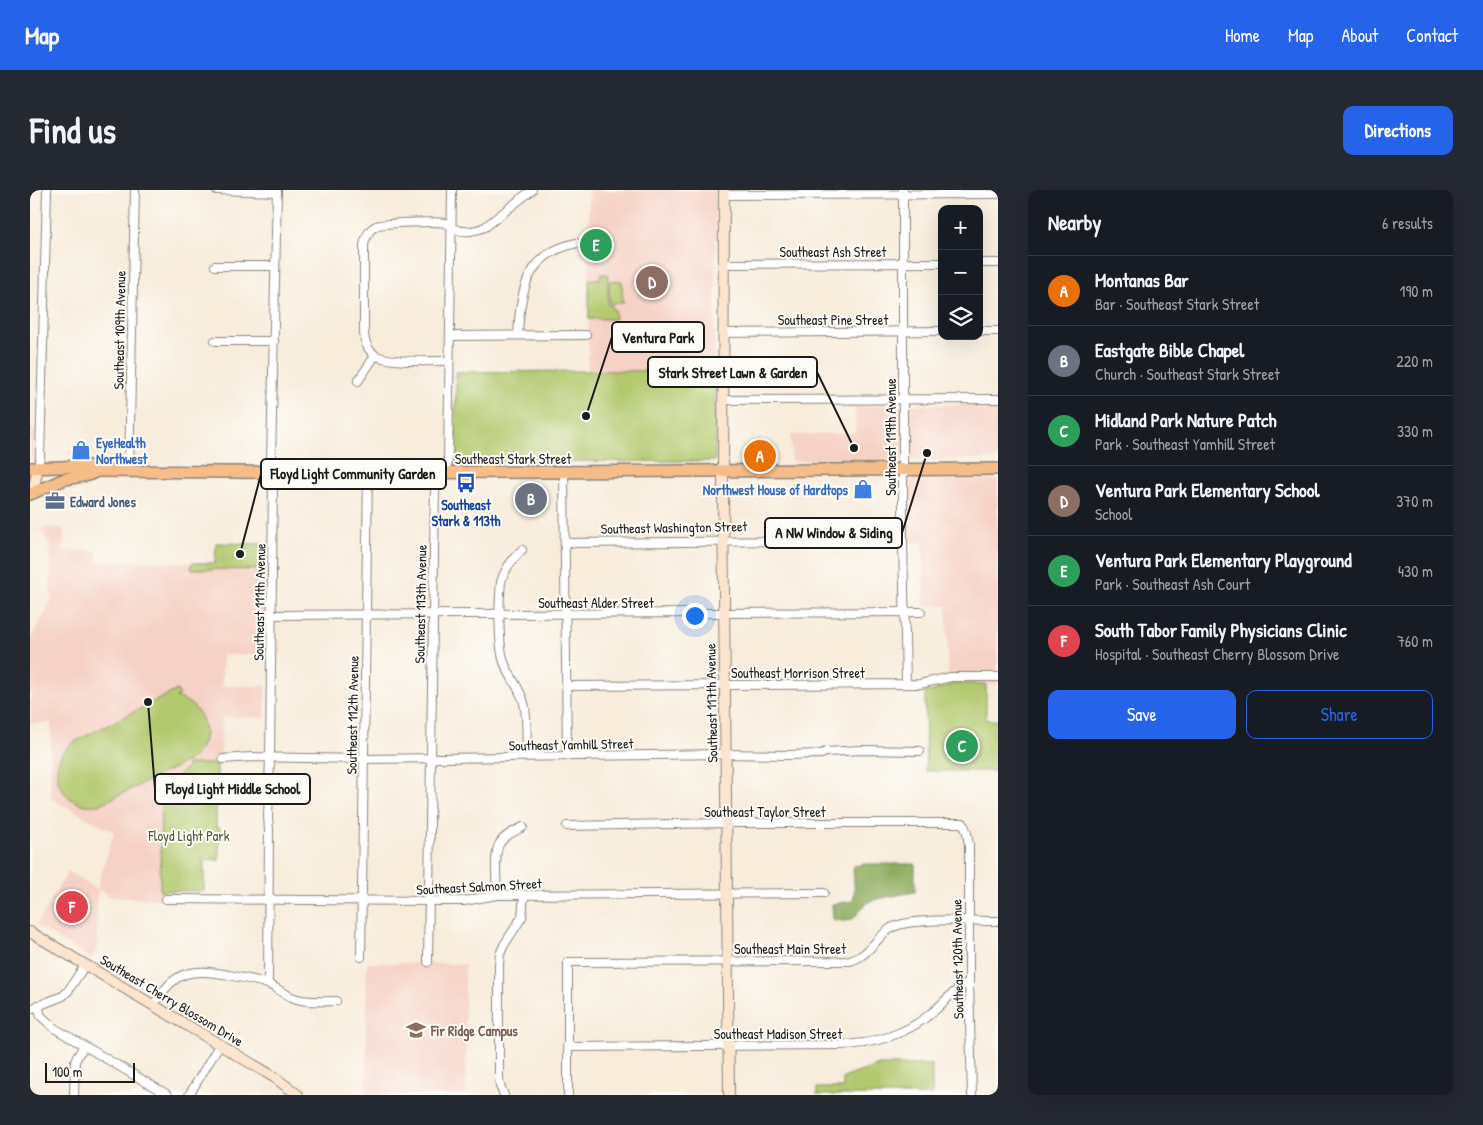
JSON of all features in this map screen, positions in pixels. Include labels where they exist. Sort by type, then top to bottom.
[{"type":"main road","name":"Southeast Stark Street","points":[[34,467],[88,466],[98,471],[272,473],[998,469]]},
{"type":"main road","points":[[31,494],[65,479],[88,475],[98,471]]},
{"type":"street","points":[[31,494],[34,467],[40,458],[47,190]]},
{"type":"street","name":"Southeast 109th Avenue","points":[[129,471],[135,190]]},
{"type":"street","points":[[216,190],[277,191]]},
{"type":"street","name":"Southeast 113th Avenue","points":[[428,962],[435,483],[448,463],[452,190]]},
{"type":"street","points":[[449,361],[389,359],[375,356],[370,351],[364,341],[364,245],[367,236],[375,226],[386,223],[445,223],[456,230],[468,231],[479,229],[485,227],[532,190]]},
{"type":"street","name":"Southeast 111th Avenue","points":[[268,984],[268,817],[277,191]]},
{"type":"street","points":[[724,193],[904,192],[998,194]]},
{"type":"street","name":"Southeast 119th Avenue","points":[[904,192],[903,540],[906,684]]},
{"type":"street","name":"Southeast 117th Avenue","points":[[724,193],[722,471],[729,1095]]},
{"type":"street","points":[[518,335],[521,300],[527,278],[539,263],[555,250],[577,243]]},
{"type":"street","points":[[983,263],[998,262]]},
{"type":"street","name":"Southeast Ash Street","points":[[724,264],[938,263]]},
{"type":"street","points":[[215,266],[275,266]]},
{"type":"street","name":"Southeast Pine Street","points":[[723,332],[938,331]]},
{"type":"street","points":[[983,331],[998,331]]},
{"type":"street","points":[[450,336],[586,335]]},
{"type":"street","points":[[214,341],[274,342]]},
{"type":"street","points":[[358,381],[375,356]]},
{"type":"street","points":[[723,400],[998,399]]},
{"type":"street","points":[[564,472],[567,756]]},
{"type":"street","name":"Southeast 112th Avenue","points":[[361,957],[368,473]]},
{"type":"street","name":"Southeast Washington Street","points":[[566,543],[903,540]]},
{"type":"street","points":[[522,550],[513,558],[504,572],[500,590],[500,614],[503,660],[524,702],[526,714],[526,756]]},
{"type":"street","name":"Southeast Alder Street","points":[[271,615],[921,612]]},
{"type":"street","name":"Southeast Morrison Street","points":[[566,686],[927,684],[951,678],[998,677]]},
{"type":"street","name":"Southeast Yamhill Street","points":[[223,759],[250,757],[431,758],[821,754],[861,750],[920,751]]},
{"type":"street","name":"Southeast Taylor Street","points":[[567,826],[726,823],[962,823]]},
{"type":"street","name":"Southeast 120th Avenue","points":[[962,823],[967,833],[969,845],[969,982],[972,1095]]},
{"type":"street","points":[[497,895],[496,853],[498,845],[504,838],[523,827]]},
{"type":"street","name":"Southeast Salmon Street","points":[[166,899],[362,902],[464,901],[497,895],[824,893]]},
{"type":"street","points":[[504,1095],[499,1077],[500,954],[522,917],[524,895]]},
{"type":"street","name":"Southeast Main Street","points":[[568,1047],[568,962],[850,961],[863,956],[892,928],[905,923],[919,921],[998,921]]},
{"type":"street","name":"Southeast Cherry Blossom Drive","points":[[30,932],[220,1044],[274,1077],[298,1095]]},
{"type":"street","points":[[85,965],[63,996],[34,1007],[54,1028],[168,1095]]},
{"type":"street","points":[[154,1005],[166,987],[181,976],[191,972],[212,972],[268,984],[295,998],[308,1001],[336,1001]]},
{"type":"street","name":"Southeast Madison Street","points":[[568,1047],[844,1045],[876,1041],[895,1035],[922,1021],[958,987],[969,982]]},
{"type":"street","points":[[189,1095],[220,1044]]},
{"type":"street","points":[[74,1095],[76,1057],[84,1046]]},
{"type":"street","points":[[568,1047],[568,1095]]},
{"type":"shaded area","points":[[589,190],[716,190],[715,370],[588,371]]},
{"type":"shaded area","points":[[998,404],[998,459],[791,461],[791,435],[855,433],[855,406]]},
{"type":"shaded area","points":[[30,429],[35,429],[35,455],[30,461]]},
{"type":"shaded area","points":[[907,480],[998,480],[998,684],[948,685],[947,606],[924,605],[923,543],[909,542]]},
{"type":"shaded area","points":[[39,528],[64,528],[64,550],[97,550],[97,561],[214,562],[215,543],[268,544],[267,655],[222,655],[222,686],[266,686],[266,718],[222,717],[221,757],[217,757],[217,764],[187,764],[187,768],[162,789],[160,899],[111,897],[97,889],[114,832],[50,798],[51,723],[30,723],[30,638],[49,607],[52,595],[50,592],[50,547],[49,542]]},
{"type":"shaded area","points":[[68,872],[97,889],[97,950],[91,959],[36,925]]},
{"type":"shaded area","name":"Fir Ridge Campus","points":[[367,963],[465,964],[466,1095],[366,1095]]},
{"type":"green space","points":[[601,274],[608,274],[608,305],[612,305],[612,309],[615,310],[615,319],[589,319],[589,279],[600,279]]},
{"type":"green space","points":[[609,281],[622,281],[623,303],[610,303]]},
{"type":"green space","points":[[715,370],[715,461],[455,462],[456,372]]},
{"type":"green space","points":[[216,543],[264,544],[264,570],[191,569],[192,563],[215,563]]},
{"type":"green space","points":[[953,684],[986,684],[986,720],[998,720],[998,771],[926,771],[925,692],[934,691]]},
{"type":"green space","points":[[177,690],[180,695],[176,697],[195,708],[201,716],[204,725],[205,735],[197,753],[188,761],[99,805],[85,805],[73,800],[65,793],[59,783],[57,772],[59,761],[65,750],[76,741]]},
{"type":"green space","name":"Floyd Light Park","points":[[187,764],[217,764],[216,828],[220,828],[219,860],[204,860],[204,891],[160,891],[161,789],[187,768]]},
{"type":"green space","points":[[865,864],[915,864],[915,892],[869,902],[855,917],[848,921],[833,920],[832,904],[853,901],[853,866]]},
{"type":"green space","points":[[879,1065],[932,1065],[932,1095],[817,1095],[817,1088],[843,1088],[843,1078]]},
{"type":"place","name":"Ventura Park Elementary Playground","points":[[596,245]]},
{"type":"place","name":"Ventura Park Elementary School","points":[[652,282]]},
{"type":"place","name":"Ventura Park","points":[[586,416]]},
{"type":"place","name":"Stark Street Lawn & Garden","points":[[854,448]]},
{"type":"place","name":"EyeHealth Northwest","points":[[81,450]]},
{"type":"place","name":"A NW Window & Siding","points":[[927,453]]},
{"type":"place","name":"Montanas Bar","points":[[760,456]]},
{"type":"place","name":"Southeast Stark & 113th","points":[[466,483]]},
{"type":"place","name":"Northwest House of Hardtops","points":[[863,489]]},
{"type":"place","name":"Eastgate Bible Chapel","points":[[531,499]]},
{"type":"place","name":"Edward Jones","points":[[55,501]]},
{"type":"place","name":"Floyd Light Community Garden","points":[[240,554]]},
{"type":"place","name":"Floyd Light Middle School","points":[[148,702]]},
{"type":"place","name":"Midland Park Nature Patch","points":[[962,746]]},
{"type":"place","name":"South Tabor Family Physicians Clinic","points":[[72,907]]},
{"type":"place","name":"Fir Ridge Campus","points":[[416,1030]]}]
